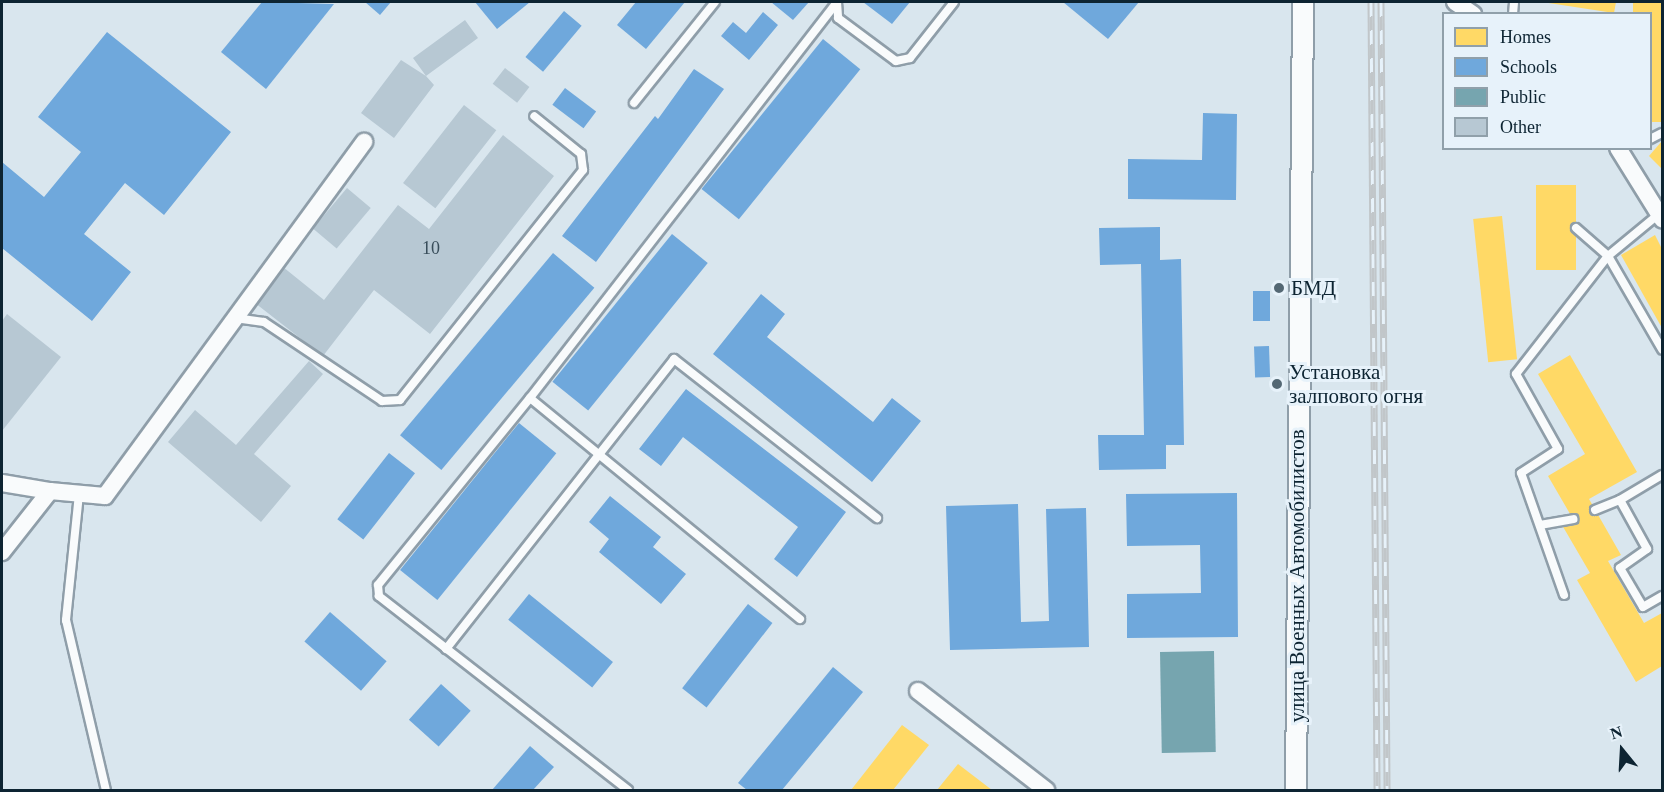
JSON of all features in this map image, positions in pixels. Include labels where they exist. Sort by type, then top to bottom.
[{"type":"street","name":"улица Военных Автомобилистов","points":[[1296,790],[1303,2]]},
{"type":"street","points":[[1455,2],[1470,12]]},
{"type":"street","points":[[2,483],[50,491],[105,496],[364,142]]},
{"type":"street","points":[[1624,150],[1661,216]]},
{"type":"street","points":[[2,552],[50,491]]},
{"type":"street","points":[[918,692],[1046,790]]},
{"type":"lane","points":[[634,103],[715,2]]},
{"type":"lane","points":[[837,3],[838,18],[896,61],[910,58],[954,2]]},
{"type":"lane","points":[[628,790],[379,596],[378,585],[530,399],[837,3]]},
{"type":"lane","points":[[235,318],[264,322],[382,401],[400,400],[583,170],[581,154],[534,116]]},
{"type":"lane","points":[[1564,595],[1521,473],[1558,449],[1516,374],[1608,256],[1661,216]]},
{"type":"lane","points":[[1576,228],[1608,256],[1662,349]]},
{"type":"lane","points":[[446,648],[674,359],[876,518]]},
{"type":"lane","points":[[530,399],[800,619]]},
{"type":"lane","points":[[1595,510],[1620,500],[1662,475]]},
{"type":"lane","points":[[79,494],[66,620],[106,790]]},
{"type":"lane","points":[[1620,500],[1647,549],[1620,568],[1643,607],[1662,596]]},
{"type":"lane","points":[[1540,525],[1573,519]]},
{"type":"building: Homes","points":[[1542,2],[1616,2],[1614,12]]},
{"type":"building: Homes","points":[[1633,2],[1662,2],[1662,122],[1652,122],[1652,12],[1633,12]]},
{"type":"building: Homes","points":[[1662,141],[1662,169],[1649,156]]},
{"type":"building: Homes","points":[[1536,185],[1576,185],[1576,270],[1536,270]]},
{"type":"building: Homes","points":[[1502,216],[1517,359],[1488,362],[1473,219]]},
{"type":"building: Homes","points":[[1655,235],[1662,249],[1662,328],[1621,255]]},
{"type":"building: Homes","points":[[1570,355],[1637,472],[1589,499],[1621,555],[1608,561],[1644,623],[1662,613],[1662,666],[1636,682],[1577,580],[1590,573],[1562,525],[1573,519],[1548,476],[1585,454],[1538,374]]},
{"type":"building: Homes","points":[[902,725],[929,745],[893,790],[851,790]]},
{"type":"building: Homes","points":[[958,764],[992,790],[937,790]]},
{"type":"building: Schools","points":[[262,2],[334,4],[266,89],[221,52]]},
{"type":"building: Schools","points":[[365,2],[391,2],[380,15]]},
{"type":"building: Schools","points":[[475,2],[530,2],[497,29]]},
{"type":"building: Schools","points":[[636,2],[685,2],[646,49],[617,25]]},
{"type":"building: Schools","points":[[771,2],[809,2],[793,20]]},
{"type":"building: Schools","points":[[863,2],[910,2],[892,24]]},
{"type":"building: Schools","points":[[1063,2],[1139,2],[1108,39]]},
{"type":"building: Schools","points":[[564,11],[582,26],[543,72],[525,57]]},
{"type":"building: Schools","points":[[763,12],[778,25],[749,60],[721,36],[733,22],[746,33]]},
{"type":"building: Schools","points":[[107,32],[231,132],[164,215],[125,183],[84,234],[131,272],[92,321],[2,248],[2,162],[44,197],[81,152],[38,117]]},
{"type":"building: Schools","points":[[823,39],[860,69],[739,219],[702,189]]},
{"type":"building: Schools","points":[[694,69],[724,89],[596,262],[562,236],[655,116],[658,119]]},
{"type":"building: Schools","points":[[565,88],[596,111],[584,128],[552,105]]},
{"type":"building: Schools","points":[[1203,113],[1237,114],[1236,200],[1128,199],[1128,159],[1202,160]]},
{"type":"building: Schools","points":[[1160,227],[1160,260],[1181,259],[1184,445],[1166,445],[1166,469],[1099,470],[1098,435],[1144,435],[1141,264],[1100,265],[1099,228]]},
{"type":"building: Schools","points":[[672,234],[708,263],[588,411],[552,382]]},
{"type":"building: Schools","points":[[553,253],[594,288],[441,470],[400,435]]},
{"type":"building: Schools","points":[[1253,291],[1270,291],[1270,321],[1253,321]]},
{"type":"building: Schools","points":[[761,294],[785,314],[767,337],[873,422],[892,398],[921,421],[872,482],[713,354]]},
{"type":"building: Schools","points":[[1269,346],[1270,377],[1255,378],[1254,347]]},
{"type":"building: Schools","points":[[686,389],[846,512],[797,577],[774,559],[798,527],[683,437],[661,466],[639,449]]},
{"type":"building: Schools","points":[[519,423],[556,453],[437,600],[400,570]]},
{"type":"building: Schools","points":[[389,453],[415,473],[363,540],[337,519]]},
{"type":"building: Schools","points":[[1237,493],[1238,637],[1127,638],[1127,594],[1201,593],[1200,545],[1127,546],[1126,494]]},
{"type":"building: Schools","points":[[610,496],[661,537],[653,547],[686,574],[661,604],[599,552],[609,539],[589,522]]},
{"type":"building: Schools","points":[[1018,504],[1021,622],[1049,621],[1046,509],[1086,508],[1089,647],[950,650],[946,506]]},
{"type":"building: Schools","points":[[529,594],[613,662],[592,688],[508,620]]},
{"type":"building: Schools","points":[[748,604],[772,623],[707,707],[682,688]]},
{"type":"building: Schools","points":[[330,612],[387,661],[361,691],[304,641]]},
{"type":"building: Schools","points":[[833,667],[863,692],[782,790],[747,790],[738,783]]},
{"type":"building: Schools","points":[[441,684],[471,711],[439,746],[409,720]]},
{"type":"building: Schools","points":[[530,746],[554,767],[533,790],[492,790]]},
{"type":"building: Public","points":[[1214,651],[1216,752],[1162,753],[1160,652]]},
{"type":"building: Other","points":[[465,20],[478,38],[426,76],[413,58]]},
{"type":"building: Other","points":[[401,60],[426,76],[434,85],[394,138],[361,113]]},
{"type":"building: Other","points":[[505,68],[529,87],[517,103],[493,84]]},
{"type":"building: Other","points":[[464,105],[496,130],[435,208],[403,183]]},
{"type":"building: Other","points":[[503,135],[554,176],[430,334],[374,290],[323,356],[255,303],[283,267],[324,300],[398,205],[429,229]]},
{"type":"building: Other","points":[[347,188],[371,208],[337,249],[313,229]]},
{"type":"building: Other","points":[[7,314],[61,357],[2,431],[2,321]]},
{"type":"building: Other","points":[[309,361],[323,374],[254,454],[291,486],[261,522],[168,442],[195,410],[236,445]]},
{"type":"railway","points":[[1371,2],[1377,790]]},
{"type":"railway","points":[[1381,2],[1387,790]]},
{"type":"place","name":"БМД","points":[[1279,288]]},
{"type":"place","name":"Установка залпового огня","points":[[1277,384]]}]
